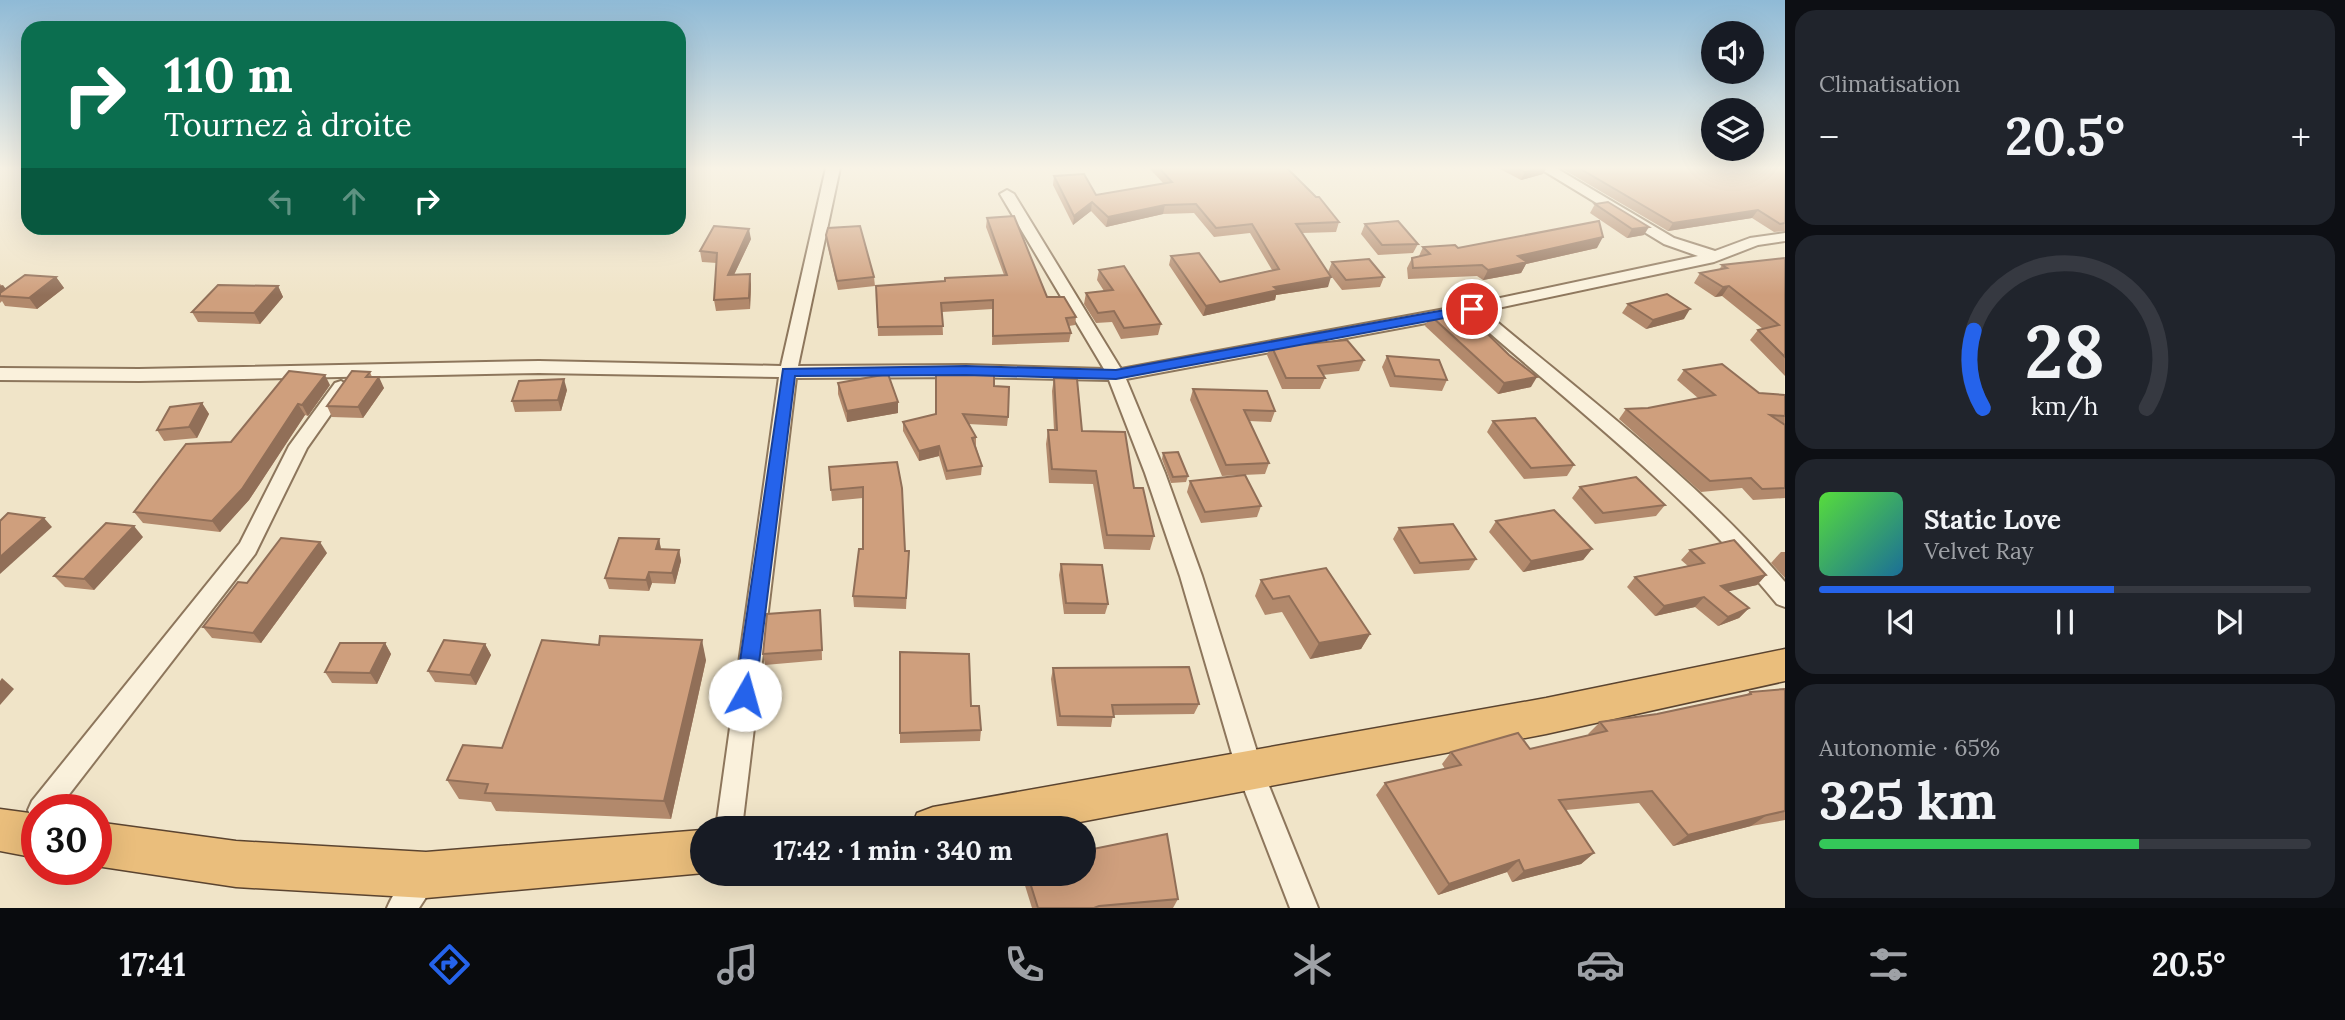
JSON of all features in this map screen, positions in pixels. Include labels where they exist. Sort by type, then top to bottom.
[{"type":"highway","points":[[1000,816],[1546,716],[1785,665]]},
{"type":"highway","points":[[112,847],[414,892],[690,854]]},
{"type":"street","points":[[730,816],[754,615],[789,372],[827,210]]},
{"type":"street","points":[[1017,210],[1116,375],[1155,473],[1191,576],[1250,771],[1304,908]]},
{"type":"street","points":[[1616,210],[1669,242],[1714,257]]},
{"type":"street","points":[[0,374],[539,368],[789,372],[966,370],[1116,375],[1472,309],[1714,257],[1755,241],[1785,237]]},
{"type":"street","points":[[1669,242],[1684,262]]},
{"type":"street","points":[[1472,309],[1655,467],[1745,550],[1785,598]]},
{"type":"street","points":[[53,794],[248,548],[299,446],[352,372]]},
{"type":"building","points":[[1101,210],[1139,210],[1108,217]]},
{"type":"building","points":[[1201,210],[1330,210],[1339,222],[1296,224],[1331,277],[1274,287],[1278,290],[1206,306],[1171,256],[1199,253],[1220,282],[1279,269],[1252,224],[1216,228]]},
{"type":"building","points":[[1604,210],[1622,210],[1649,227],[1632,229]]},
{"type":"building","points":[[1651,210],[1756,210],[1673,223]]},
{"type":"building","points":[[1759,210],[1785,210],[1785,223],[1780,224]]},
{"type":"building","points":[[1014,216],[1047,297],[1064,297],[1076,317],[1066,318],[1071,333],[993,336],[993,300],[941,303],[943,326],[878,327],[876,286],[945,281],[945,278],[1007,275],[987,218]]},
{"type":"building","points":[[1398,221],[1418,244],[1382,245],[1365,224]]},
{"type":"building","points":[[1599,221],[1603,237],[1518,256],[1527,262],[1488,270],[1482,265],[1413,268],[1412,258],[1430,254],[1423,247],[1455,245],[1458,248]]},
{"type":"building","points":[[714,226],[749,229],[728,275],[750,274],[749,298],[714,300],[717,253],[700,251]]},
{"type":"building","points":[[860,226],[874,277],[837,281],[826,235],[828,228]]},
{"type":"building","points":[[1785,258],[1785,357],[1758,330],[1779,325],[1729,286],[1723,287],[1700,273],[1727,268],[1722,265]]},
{"type":"building","points":[[1369,259],[1384,277],[1346,280],[1332,262]]},
{"type":"building","points":[[1124,266],[1161,324],[1124,328],[1114,311],[1098,313],[1086,293],[1113,290],[1099,270]]},
{"type":"building","points":[[25,275],[56,277],[29,298],[0,296],[0,293]]},
{"type":"building","points":[[218,285],[278,286],[254,313],[192,312]]},
{"type":"building","points":[[1667,294],[1690,309],[1653,320],[1628,304]]},
{"type":"building","points":[[1462,309],[1509,355],[1537,377],[1504,383],[1430,315]]},
{"type":"building","points":[[1302,339],[1306,344],[1347,340],[1364,360],[1318,366],[1325,378],[1286,378],[1271,345]]},
{"type":"building","points":[[1387,356],[1439,360],[1447,380],[1395,376]]},
{"type":"building","points":[[1722,364],[1759,393],[1785,395],[1785,416],[1770,415],[1785,425],[1785,488],[1762,489],[1751,478],[1710,481],[1626,409],[1648,408],[1715,395],[1684,370]]},
{"type":"building","points":[[289,371],[325,375],[302,405],[298,404],[242,489],[212,521],[134,512],[186,444],[231,442]]},
{"type":"building","points":[[352,371],[370,372],[366,377],[379,377],[358,407],[327,406]]},
{"type":"building","points":[[936,371],[994,372],[994,386],[1009,387],[1008,417],[963,414],[976,437],[972,438],[982,466],[947,471],[939,446],[919,451],[903,422],[936,414]]},
{"type":"building","points":[[888,374],[898,402],[847,411],[838,383]]},
{"type":"building","points":[[1054,378],[1077,379],[1082,431],[1125,432],[1134,488],[1143,488],[1154,536],[1107,535],[1096,471],[1052,469],[1048,430],[1057,430]]},
{"type":"building","points":[[564,379],[558,400],[512,401],[519,381]]},
{"type":"building","points":[[1193,389],[1267,391],[1275,411],[1244,410],[1269,463],[1226,465]]},
{"type":"building","points":[[202,403],[189,427],[157,430],[170,407]]},
{"type":"building","points":[[1535,418],[1574,465],[1531,468],[1493,421]]},
{"type":"building","points":[[1178,452],[1188,476],[1173,477],[1163,453]]},
{"type":"building","points":[[897,462],[902,488],[905,551],[909,551],[906,598],[853,596],[859,549],[863,549],[863,487],[831,490],[829,467]]},
{"type":"building","points":[[1245,475],[1261,506],[1205,512],[1190,481]]},
{"type":"building","points":[[1636,477],[1665,505],[1603,513],[1580,487]]},
{"type":"building","points":[[1554,510],[1592,549],[1531,561],[1496,521]]},
{"type":"building","points":[[8,513],[44,518],[0,557],[0,521]]},
{"type":"building","points":[[106,523],[134,526],[84,579],[54,576]]},
{"type":"building","points":[[1453,524],[1476,559],[1420,563],[1399,528]]},
{"type":"building","points":[[281,538],[320,542],[253,633],[203,627],[238,582],[247,583]]},
{"type":"building","points":[[619,538],[659,539],[656,549],[679,550],[672,573],[649,572],[646,580],[605,578]]},
{"type":"building","points":[[1734,540],[1766,575],[1721,586],[1749,608],[1728,617],[1704,597],[1664,606],[1635,577],[1704,563],[1690,550]]},
{"type":"building","points":[[1061,564],[1102,565],[1108,604],[1066,603]]},
{"type":"building","points":[[1326,568],[1370,634],[1319,643],[1289,596],[1273,599],[1261,580]]},
{"type":"building","points":[[820,610],[822,650],[763,654],[767,614]]},
{"type":"building","points":[[600,636],[702,640],[664,801],[485,793],[488,784],[447,780],[463,745],[502,748],[542,640],[599,645]]},
{"type":"building","points":[[444,640],[485,644],[470,675],[428,671]]},
{"type":"building","points":[[340,643],[385,643],[370,673],[325,672]]},
{"type":"building","points":[[900,652],[969,654],[971,706],[979,706],[981,730],[900,733]]},
{"type":"building","points":[[1189,667],[1199,704],[1112,705],[1114,717],[1060,716],[1053,668]]},
{"type":"building","points":[[1785,689],[1785,811],[1688,835],[1652,791],[1559,800],[1594,853],[1524,871],[1519,860],[1449,884],[1385,783],[1461,765],[1451,752],[1518,733],[1530,749],[1607,731],[1600,722],[1657,714],[1751,694],[1750,692]]},
{"type":"building","points":[[1167,834],[1178,899],[1094,908],[1038,908],[1031,886],[1096,886],[1096,848]]},
{"type":"route","points":[[745,695],[789,372],[966,370],[1116,375],[1472,309]]}]
